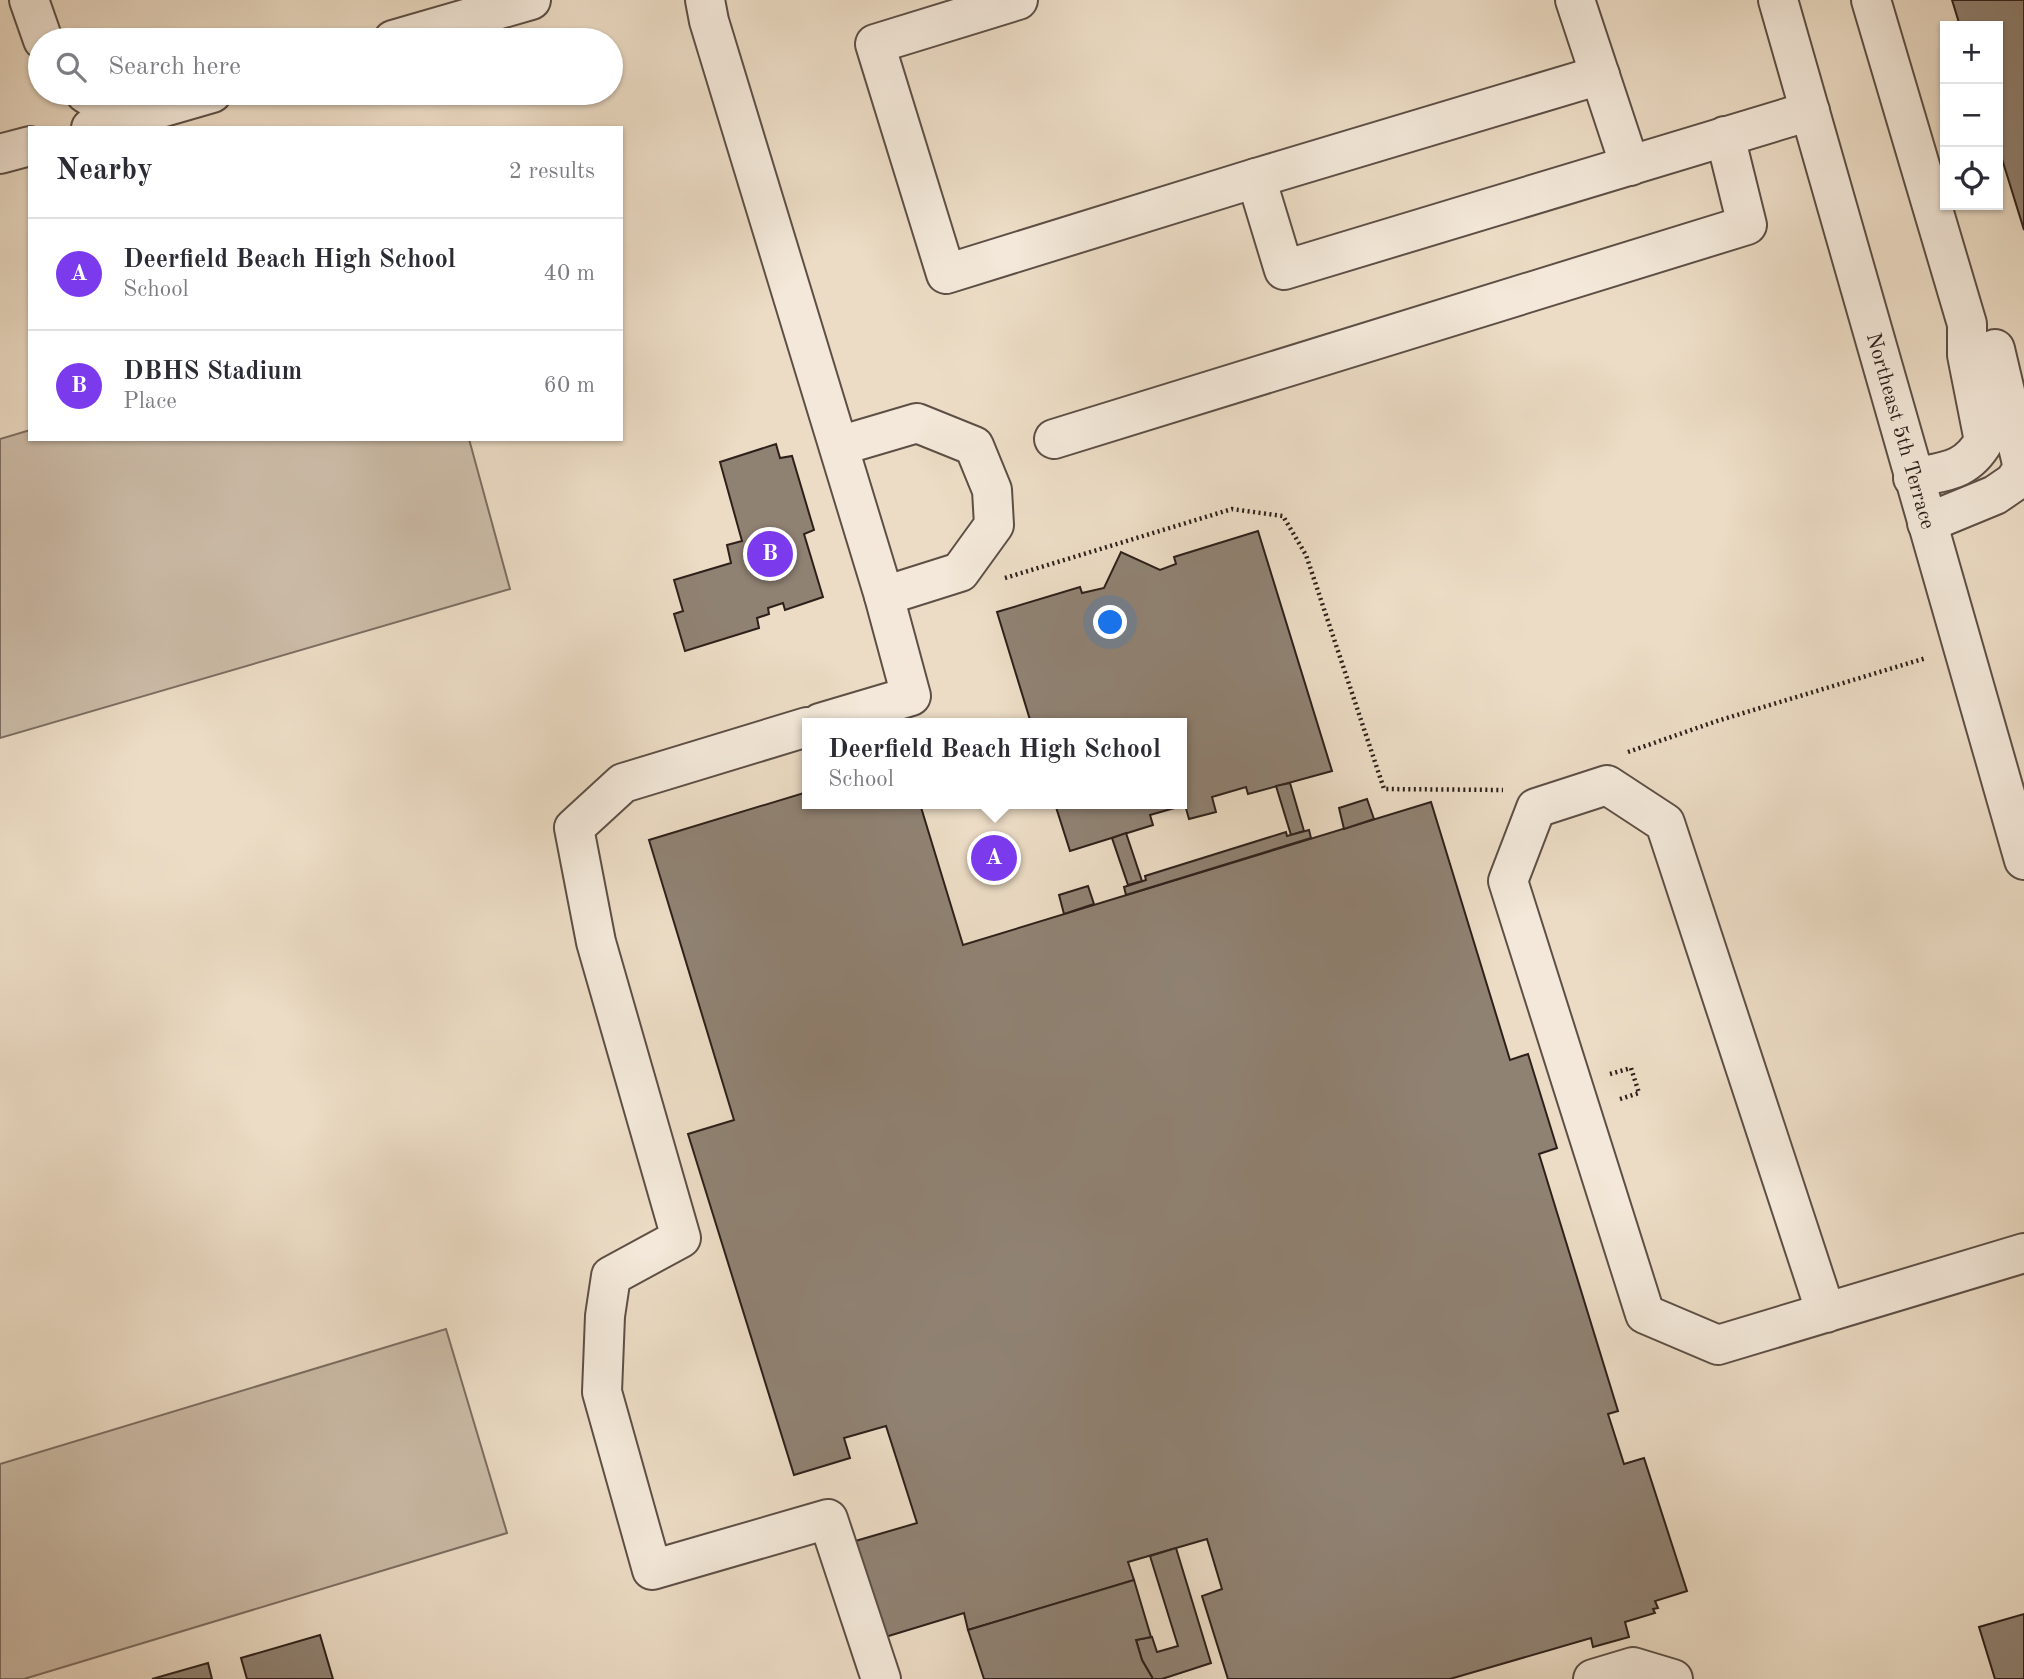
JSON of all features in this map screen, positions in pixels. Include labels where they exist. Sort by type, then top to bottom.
[{"type":"street","points":[[29,0],[39,28]]},
{"type":"street","points":[[434,28],[531,0]]},
{"type":"street","points":[[705,0],[709,21],[884,596],[911,696],[837,718]]},
{"type":"street","points":[[1018,0],[875,44],[946,274],[1600,75]]},
{"type":"street","points":[[1575,0],[1630,166]]},
{"type":"street","name":"Northeast 5th Terrace","points":[[1778,0],[2024,860]]},
{"type":"street","points":[[1871,0],[1967,324],[1996,348],[2023,468],[2014,482],[1995,495],[1927,523]]},
{"type":"street","points":[[94,105],[108,123],[170,105]]},
{"type":"street","points":[[1256,178],[1284,270],[1810,111]]},
{"type":"street","points":[[1054,439],[1747,225],[1725,136]]},
{"type":"street","points":[[0,154],[28,147]]},
{"type":"street","points":[[1913,478],[1955,469],[1975,456],[1984,441],[1996,348]]},
{"type":"street","points":[[838,446],[918,423],[974,446],[992,490],[994,525],[960,572],[884,596]]},
{"type":"street","points":[[802,729],[623,783],[574,828],[596,942],[681,1238],[611,1276],[605,1316],[602,1392],[652,1570],[828,1519],[881,1679]]},
{"type":"street","points":[[1826,1313],[1665,823],[1607,785],[1536,808],[1508,881],[1645,1314],[1718,1345],[1826,1313],[2024,1254]]},
{"type":"street","points":[[1593,1679],[1633,1667],[1673,1679]]},
{"type":"path","points":[[994,582],[1232,509],[1283,516],[1306,555],[1384,789],[1515,790]]},
{"type":"path","points":[[1616,756],[1717,721],[1928,657]]},
{"type":"shaded area","points":[[28,431],[28,441],[470,441],[510,589],[0,738],[0,439]]},
{"type":"shaded area","points":[[446,1329],[507,1533],[24,1679],[0,1679],[0,1464]]},
{"type":"building","points":[[1952,0],[2024,0],[2024,230],[2003,162],[2003,21],[1958,21]]},
{"type":"building","points":[[776,444],[780,458],[792,456],[814,530],[804,534],[823,597],[785,610],[783,603],[768,608],[769,614],[757,618],[759,628],[685,651],[674,614],[683,611],[674,580],[731,563],[727,545],[742,541],[720,462]]},
{"type":"building","points":[[1258,531],[1332,771],[1248,794],[1246,787],[1212,797],[1216,812],[1189,819],[1186,809],[1187,718],[1029,718],[997,612],[1080,587],[1082,593],[1104,588],[1121,552],[1160,570],[1176,564],[1174,557]]},
{"type":"building","points":[[1290,783],[1304,831],[1291,835],[1276,786]]},
{"type":"building","points":[[802,794],[802,809],[922,809],[963,945],[1431,802],[1510,1060],[1528,1054],[1557,1148],[1539,1154],[1618,1411],[1608,1414],[1624,1464],[1644,1458],[1687,1591],[1655,1601],[1658,1608],[1653,1609],[1655,1613],[1625,1622],[1629,1637],[1593,1647],[1591,1638],[1450,1679],[1228,1679],[1202,1596],[1222,1589],[1207,1539],[1128,1562],[1134,1580],[968,1630],[964,1613],[882,1638],[852,1542],[917,1523],[886,1426],[844,1438],[850,1458],[794,1475],[688,1134],[734,1120],[649,840]]},
{"type":"building","points":[[1367,799],[1374,819],[1344,829],[1339,808]]},
{"type":"building","points":[[1057,809],[1171,809],[1150,815],[1153,825],[1070,851]]},
{"type":"building","points":[[1309,830],[1311,838],[1126,895],[1124,887],[1146,880],[1145,876],[1286,832],[1287,836]]},
{"type":"building","points":[[1126,833],[1142,881],[1128,885],[1112,838]]},
{"type":"building","points":[[1088,886],[1094,904],[1064,914],[1059,895]]},
{"type":"building","points":[[1176,1548],[1211,1663],[1162,1679],[1153,1679],[1142,1660],[1136,1640],[1152,1637],[1157,1652],[1178,1646],[1150,1556]]},
{"type":"building","points":[[1134,1580],[1151,1637],[1136,1640],[1142,1660],[1153,1679],[984,1679],[968,1630]]},
{"type":"building","points":[[2024,1614],[2024,1679],[1995,1679],[1979,1627]]},
{"type":"building","points":[[320,1635],[333,1679],[247,1679],[241,1658]]},
{"type":"building","points":[[208,1663],[212,1679],[152,1679]]},
{"type":"place","name":"DBHS Stadium","points":[[770,554]]},
{"type":"place","name":"Deerfield Beach High School","points":[[994,858]]}]
